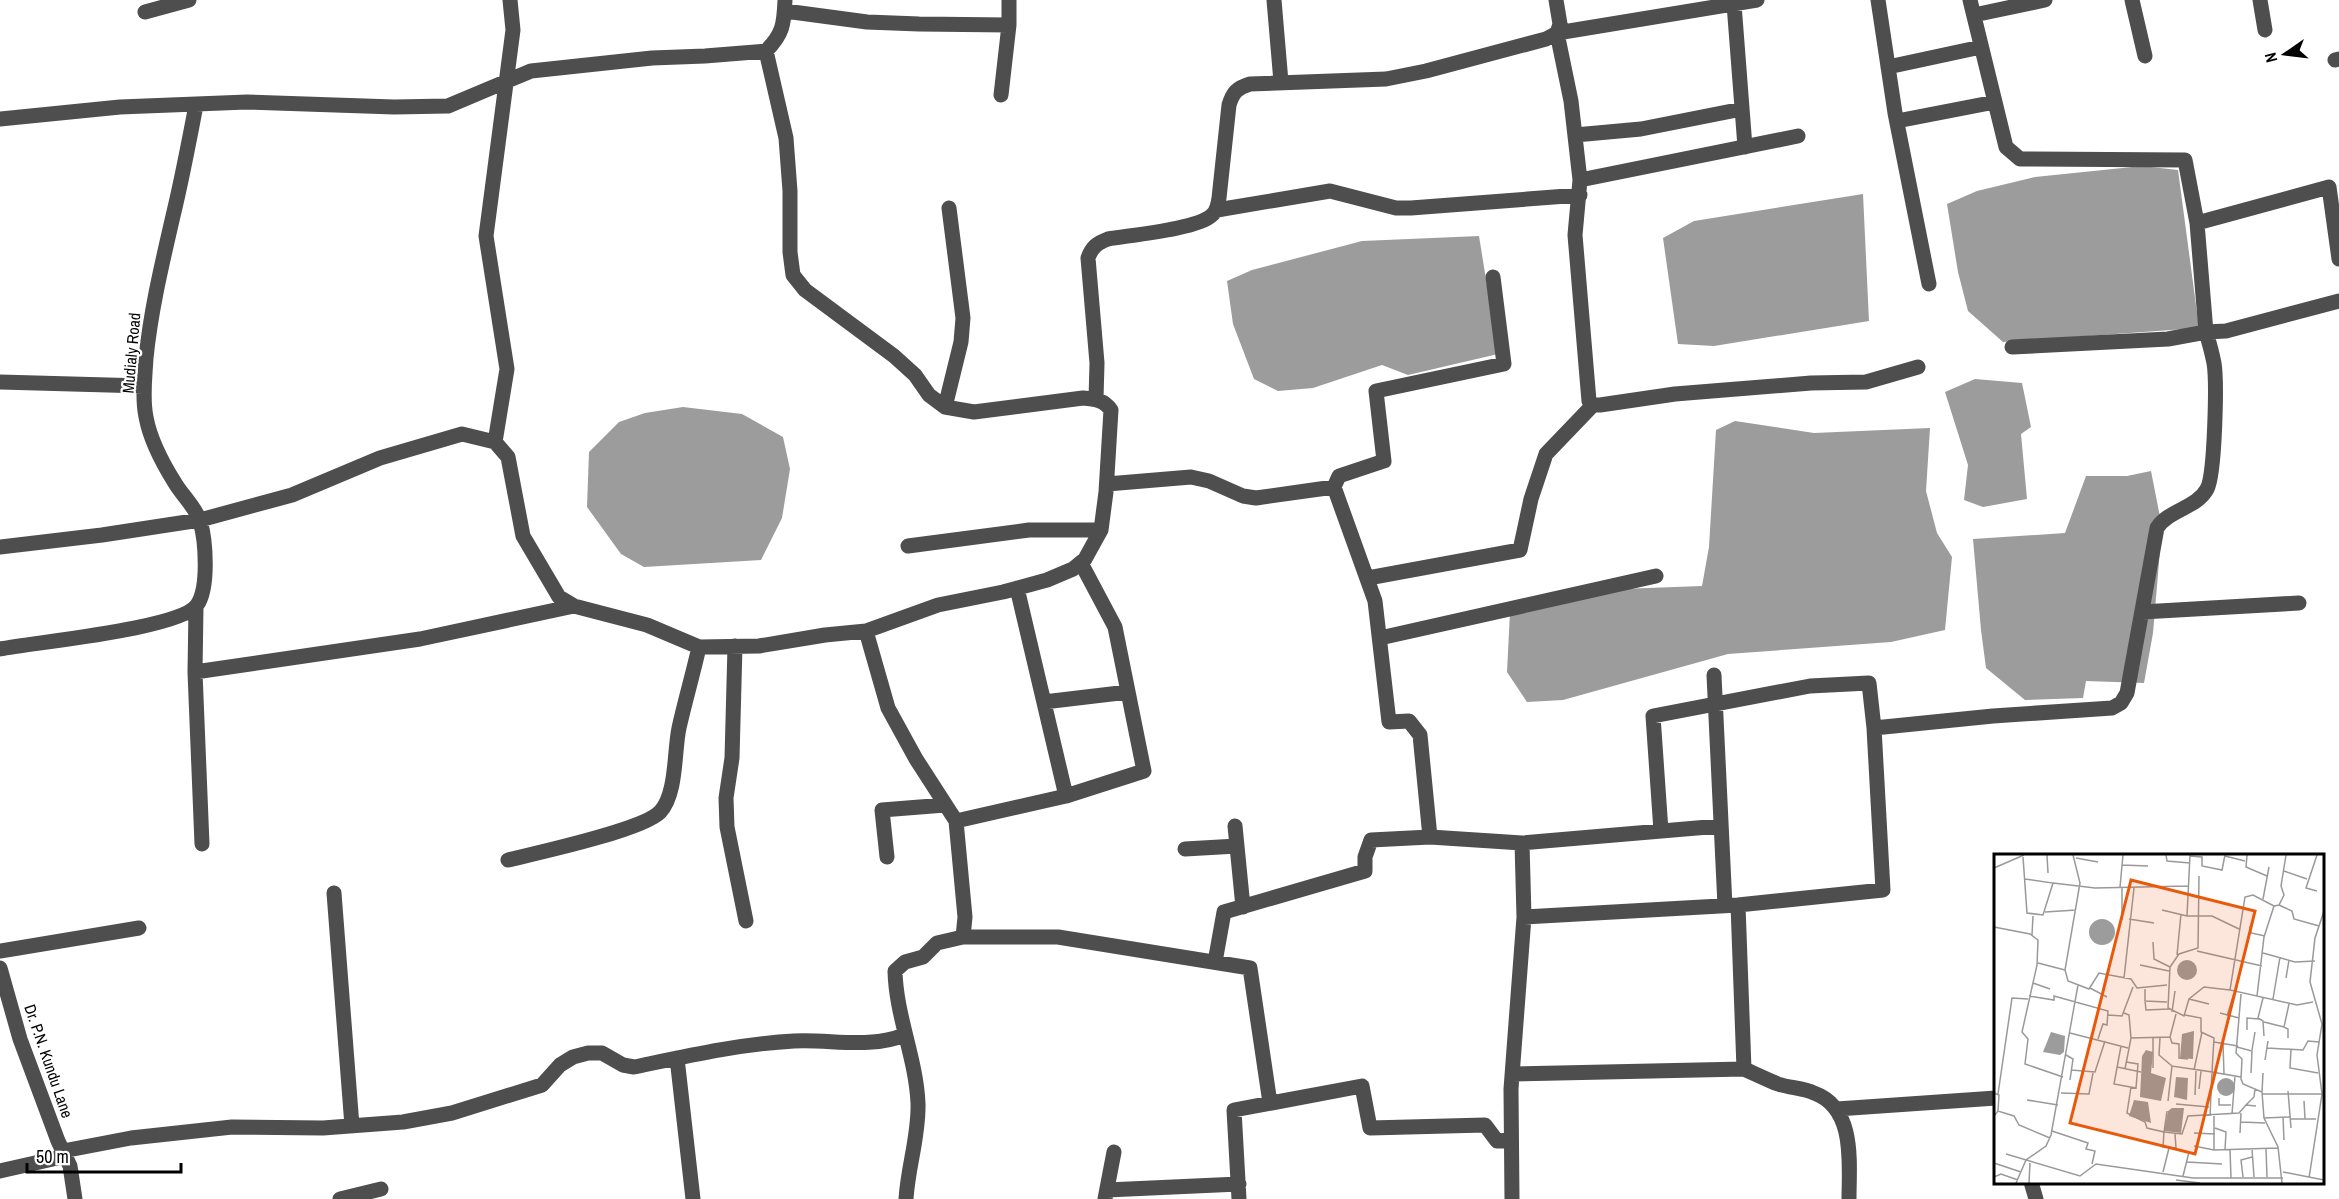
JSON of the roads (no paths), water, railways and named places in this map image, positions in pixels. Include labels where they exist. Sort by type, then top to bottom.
[{"type":"street","points":[[145,12],[189,0]]},
{"type":"street","points":[[495,442],[507,369],[486,236],[513,30],[510,0]]},
{"type":"street","points":[[1001,95],[1010,25],[1010,0]]},
{"type":"street","points":[[1274,0],[1281,82]]},
{"type":"street","points":[[1556,0],[1560,24],[1557,33],[1575,135],[1580,187],[1575,221],[1576,255],[1581,286],[1587,391],[1589,401],[1593,405]]},
{"type":"street","points":[[1217,210],[1229,105],[1233,93],[1239,88],[1250,84],[1281,82],[1386,79],[1426,71],[1546,39],[1557,33],[1757,0]]},
{"type":"street","points":[[1878,0],[1897,121],[1929,284]]},
{"type":"street","points":[[1874,729],[1993,716],[2112,708],[2121,703],[2127,693],[2157,528],[2163,519],[2197,499],[2207,489],[2213,467],[2215,366],[2206,332],[2196,223],[2186,160],[2020,159],[2006,147],[1972,8],[2044,0]]},
{"type":"street","points":[[2132,0],[2145,56]]},
{"type":"street","points":[[2260,0],[2265,30]]},
{"type":"street","points":[[1734,4],[1745,147]]},
{"type":"street","points":[[0,119],[120,107],[247,102],[394,107],[448,106],[531,71],[652,58],[766,51],[779,38],[784,21],[785,5],[867,22],[1010,25]]},
{"type":"street","points":[[1888,67],[1982,46]]},
{"type":"street","points":[[0,547],[200,520],[292,495],[380,458],[462,434],[495,442],[508,457],[523,536],[559,597],[574,606],[647,625],[699,647],[759,646],[866,631],[938,605],[1017,588],[1073,569],[1085,560],[1101,530],[1107,484],[1111,411],[1106,403],[1083,398],[974,412],[945,407],[929,395],[915,375],[894,356],[805,290],[793,275],[789,252],[790,191],[786,138],[766,51]]},
{"type":"street","points":[[1897,121],[1995,102]]},
{"type":"street","name":"Mudialy Road","points":[[196,105],[175,207],[159,270],[149,326],[144,386],[146,417],[155,445],[174,481],[200,520],[206,568],[204,593],[196,608],[195,672],[202,844]]},
{"type":"street","points":[[1575,135],[1641,129],[1742,110]]},
{"type":"street","points":[[1096,399],[1097,363],[1088,258],[1091,249],[1108,239],[1204,221],[1217,210],[1330,191],[1396,208],[1411,208],[1580,187],[1798,136]]},
{"type":"street","points":[[2196,223],[2329,187],[2338,252]]},
{"type":"street","points":[[945,407],[951,390],[963,318],[949,208]]},
{"type":"street","points":[[1430,837],[1420,735],[1409,721],[1389,722],[1375,601],[1334,488],[1339,476],[1384,461],[1376,392],[1504,364],[1493,277]]},
{"type":"street","points":[[2012,347],[2168,339],[2226,331],[2339,301]]},
{"type":"street","points":[[1368,578],[1520,550],[1531,499],[1546,454],[1593,405],[1675,394],[1811,383],[1866,382],[1918,367]]},
{"type":"street","points":[[0,382],[144,386]]},
{"type":"street","points":[[1107,484],[1191,477],[1209,481],[1243,496],[1256,498],[1334,488]]},
{"type":"street","points":[[908,546],[1029,530],[1101,530]]},
{"type":"street","points":[[956,821],[1066,796],[1144,771],[1115,627],[1081,563]]},
{"type":"street","points":[[1380,638],[1656,576]]},
{"type":"street","points":[[1017,588],[1066,796]]},
{"type":"street","points":[[2142,612],[2298,603]]},
{"type":"street","points":[[195,672],[420,639],[574,606]]},
{"type":"street","points":[[0,649],[132,629],[177,617],[196,608]]},
{"type":"street","points":[[866,631],[888,708],[916,759],[956,821],[965,917],[963,937]]},
{"type":"street","points":[[735,646],[732,758],[726,798],[727,827],[746,921]]},
{"type":"street","points":[[508,860],[569,845],[645,822],[662,811],[671,786],[679,730],[699,647]]},
{"type":"street","points":[[1714,675],[1720,826],[1732,906],[1744,1069]]},
{"type":"street","points":[[1524,917],[1732,906],[1884,890],[1869,683],[1810,686],[1653,716],[1661,831]]},
{"type":"street","points":[[1044,702],[1128,692]]},
{"type":"street","points":[[887,857],[882,810],[945,805]]},
{"type":"street","points":[[1235,826],[1243,907]]},
{"type":"street","points":[[1215,962],[1224,912],[1365,871],[1365,856],[1371,840],[1430,837],[1522,843],[1720,826]]},
{"type":"street","points":[[1512,1199],[1512,1074],[1524,917],[1522,843]]},
{"type":"street","points":[[1185,849],[1237,846]]},
{"type":"street","points":[[334,893],[352,1126]]},
{"type":"street","points":[[0,951],[139,928]]},
{"type":"street","points":[[906,1199],[917,1136],[918,1102],[912,1060],[904,1035],[895,984],[895,971],[905,962],[922,957],[937,943],[963,937],[1058,937],[1250,968],[1270,1103]]},
{"type":"street","name":"Dr. P.N. Kundu Lane","points":[[0,968],[20,1039],[64,1153],[75,1199]]},
{"type":"street","points":[[0,1171],[64,1153],[131,1138],[232,1127],[323,1128],[403,1122],[432,1117],[542,1085],[560,1065],[573,1057],[588,1053],[602,1053],[623,1065],[634,1067],[677,1058],[794,1041],[890,1041],[904,1035]]},
{"type":"street","points":[[677,1058],[693,1199]]},
{"type":"street","points":[[1512,1074],[1744,1069],[1779,1084],[1816,1093],[1837,1108],[1845,1125],[1849,1153],[1849,1199]]},
{"type":"street","points":[[1114,1152],[1106,1195],[1239,1192],[1234,1110],[1362,1086],[1370,1128],[1485,1125],[1497,1141],[1511,1140]]},
{"type":"street","points":[[1837,1108],[1994,1098]]},
{"type":"street","points":[[2032,1184],[2036,1199]]},
{"type":"street","points":[[340,1199],[381,1189]]}]
